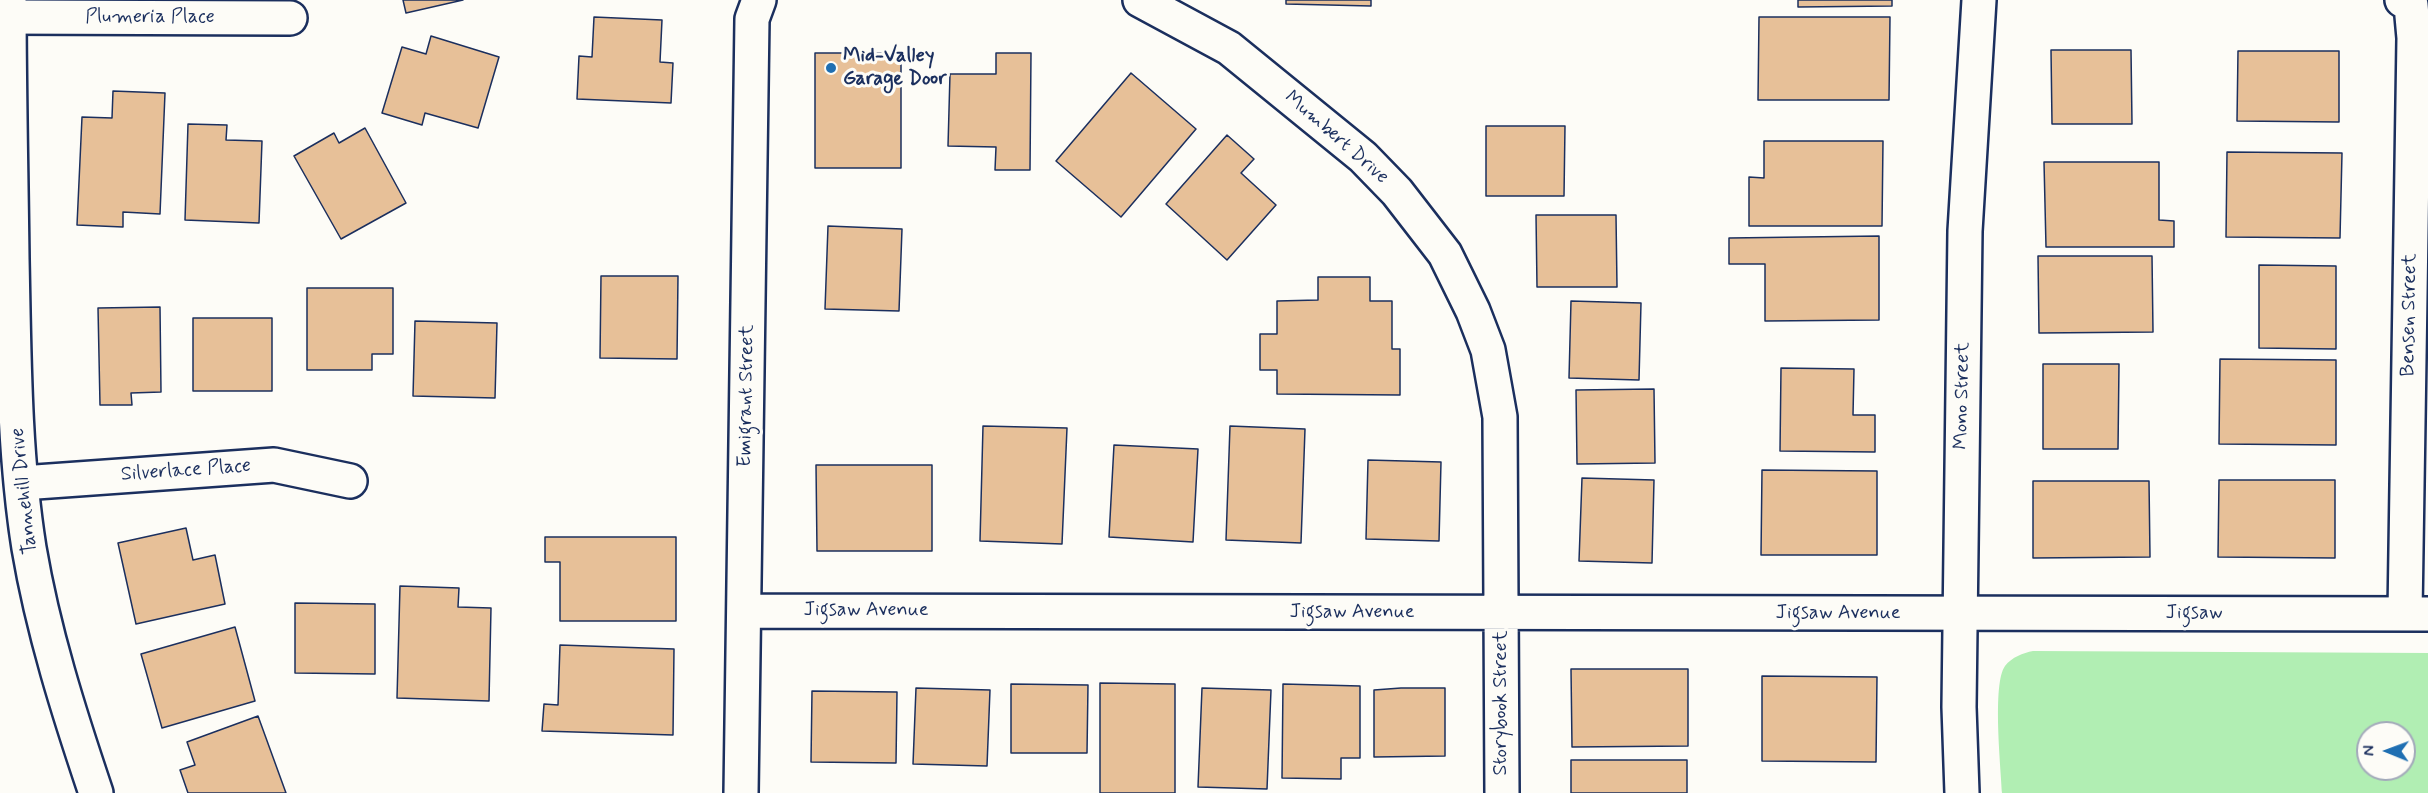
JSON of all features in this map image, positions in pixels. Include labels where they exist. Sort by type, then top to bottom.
[{"type":"street","name":"Emigrant Street","points":[[741,793],[752,19],[759,0]]},
{"type":"street","name":"Mumbert Drive","points":[[1140,0],[1229,48],[1363,156],[1397,192],[1445,254],[1473,311],[1488,350],[1500,417],[1502,613]]},
{"type":"street","name":"Mono Street","points":[[1962,793],[1960,614],[1965,231],[1979,0]]},
{"type":"street","name":"Bensen Street","points":[[2408,8],[2417,614]]},
{"type":"street","name":"Plumeria Place","points":[[6,11],[290,18]]},
{"type":"street","name":"Tannehill Drive","points":[[6,11],[14,357],[22,483],[30,549],[46,625],[70,719],[96,793]]},
{"type":"street","name":"Silverlace Place","points":[[22,483],[274,465],[350,481]]},
{"type":"street","name":"Jigsaw Avenue","points":[[744,611],[1960,614]]},
{"type":"street","name":"Storybook Street","points":[[1502,613],[1502,793]]},
{"type":"street","name":"Jigsaw","points":[[1960,614],[2417,614]]},
{"type":"green space","points":[[2033,651],[2428,653],[2428,793],[2002,793],[1999,690],[2005,666],[2018,656]]},
{"type":"building","points":[[403,0],[463,0],[406,13]]},
{"type":"building","points":[[1286,0],[1371,0],[1371,6],[1286,4]]},
{"type":"building","points":[[1798,0],[1892,0],[1892,6],[1798,7]]},
{"type":"building","points":[[594,17],[662,20],[660,62],[673,63],[671,103],[577,99],[579,56],[592,57]]},
{"type":"building","points":[[1759,17],[1890,17],[1889,100],[1758,100]]},
{"type":"building","points":[[431,36],[499,57],[478,128],[425,113],[422,125],[382,113],[402,47],[426,54]]},
{"type":"building","points":[[2051,50],[2131,50],[2132,124],[2052,124]]},
{"type":"building","points":[[2238,51],[2339,51],[2339,122],[2237,121]]},
{"type":"building","points":[[815,53],[901,53],[901,168],[815,168]]},
{"type":"building","points":[[996,53],[1031,53],[1030,170],[995,170],[996,147],[948,146],[950,74],[996,74]]},
{"type":"building","points":[[1131,73],[1196,129],[1121,217],[1056,161]]},
{"type":"building","points":[[113,91],[165,93],[160,214],[123,212],[123,227],[77,225],[82,117],[112,118]]},
{"type":"building","points":[[188,124],[227,125],[226,140],[262,141],[259,223],[185,220]]},
{"type":"building","points":[[1486,126],[1565,126],[1564,196],[1486,196]]},
{"type":"building","points":[[365,128],[406,203],[341,239],[294,156],[334,133],[339,143]]},
{"type":"building","points":[[1227,135],[1254,159],[1241,173],[1276,205],[1227,260],[1166,204]]},
{"type":"building","points":[[1764,141],[1883,141],[1882,226],[1749,226],[1749,177],[1764,178]]},
{"type":"building","points":[[2227,152],[2342,153],[2340,238],[2226,237]]},
{"type":"building","points":[[2044,162],[2159,162],[2159,220],[2174,221],[2174,247],[2046,247]]},
{"type":"building","points":[[1536,215],[1616,215],[1617,287],[1537,287]]},
{"type":"building","points":[[828,226],[902,229],[899,311],[825,309]]},
{"type":"building","points":[[1879,236],[1879,320],[1765,321],[1765,264],[1729,264],[1729,238]]},
{"type":"building","points":[[2038,256],[2152,256],[2153,332],[2039,333]]},
{"type":"building","points":[[2259,265],[2336,266],[2336,349],[2259,348]]},
{"type":"building","points":[[601,276],[678,276],[677,359],[600,358]]},
{"type":"building","points":[[1318,277],[1370,277],[1370,301],[1392,301],[1392,349],[1400,349],[1400,395],[1277,394],[1277,370],[1260,370],[1260,334],[1277,334],[1277,301],[1318,300]]},
{"type":"building","points":[[307,288],[393,288],[393,354],[372,354],[372,370],[307,370]]},
{"type":"building","points":[[1571,301],[1641,303],[1639,380],[1569,378]]},
{"type":"building","points":[[160,307],[161,392],[131,393],[132,405],[100,405],[98,308]]},
{"type":"building","points":[[193,318],[272,318],[272,391],[193,391]]},
{"type":"building","points":[[415,321],[497,323],[495,398],[413,396]]},
{"type":"building","points":[[2220,359],[2336,360],[2336,445],[2219,444]]},
{"type":"building","points":[[2043,364],[2119,364],[2118,449],[2043,449]]},
{"type":"building","points":[[1781,368],[1854,369],[1853,415],[1875,415],[1875,452],[1780,451]]},
{"type":"building","points":[[1654,389],[1655,463],[1577,464],[1576,390]]},
{"type":"building","points":[[983,426],[1067,428],[1062,544],[980,541]]},
{"type":"building","points":[[1230,426],[1305,429],[1301,543],[1226,540]]},
{"type":"building","points":[[1114,445],[1198,449],[1193,542],[1109,537]]},
{"type":"building","points":[[1368,460],[1441,462],[1439,541],[1366,539]]},
{"type":"building","points":[[816,465],[932,465],[932,551],[817,551]]},
{"type":"building","points":[[1762,470],[1877,471],[1877,555],[1761,555]]},
{"type":"building","points":[[1582,478],[1654,480],[1652,563],[1579,561]]},
{"type":"building","points":[[2219,480],[2335,480],[2335,558],[2218,557]]},
{"type":"building","points":[[2033,481],[2149,481],[2150,557],[2033,558]]},
{"type":"building","points":[[186,528],[193,560],[215,555],[225,604],[136,624],[118,543]]},
{"type":"building","points":[[545,537],[676,537],[676,621],[560,621],[560,562],[545,562]]},
{"type":"building","points":[[400,586],[459,588],[458,607],[491,608],[489,701],[397,698]]},
{"type":"building","points":[[295,603],[375,604],[375,674],[295,673]]},
{"type":"building","points":[[235,627],[255,701],[162,728],[141,654]]},
{"type":"building","points":[[560,645],[674,649],[673,735],[542,731],[544,704],[558,705]]},
{"type":"building","points":[[1571,669],[1688,669],[1688,746],[1572,747]]},
{"type":"building","points":[[1762,676],[1877,677],[1876,762],[1762,761]]},
{"type":"building","points":[[1100,683],[1175,684],[1175,793],[1100,793]]},
{"type":"building","points":[[1011,684],[1088,685],[1087,753],[1011,753]]},
{"type":"building","points":[[1283,684],[1360,686],[1360,758],[1341,758],[1341,779],[1282,778]]},
{"type":"building","points":[[916,688],[990,690],[987,766],[913,764]]},
{"type":"building","points":[[1202,688],[1271,690],[1267,789],[1198,787]]},
{"type":"building","points":[[1445,688],[1445,756],[1374,757],[1374,690]]},
{"type":"building","points":[[812,691],[897,692],[896,763],[811,762]]},
{"type":"building","points":[[258,716],[286,793],[188,793],[180,770],[195,765],[187,742]]},
{"type":"building","points":[[1571,760],[1687,760],[1687,793],[1571,793]]},
{"type":"place","name":"Mid-Valley Garage Door","points":[[831,68]]}]
